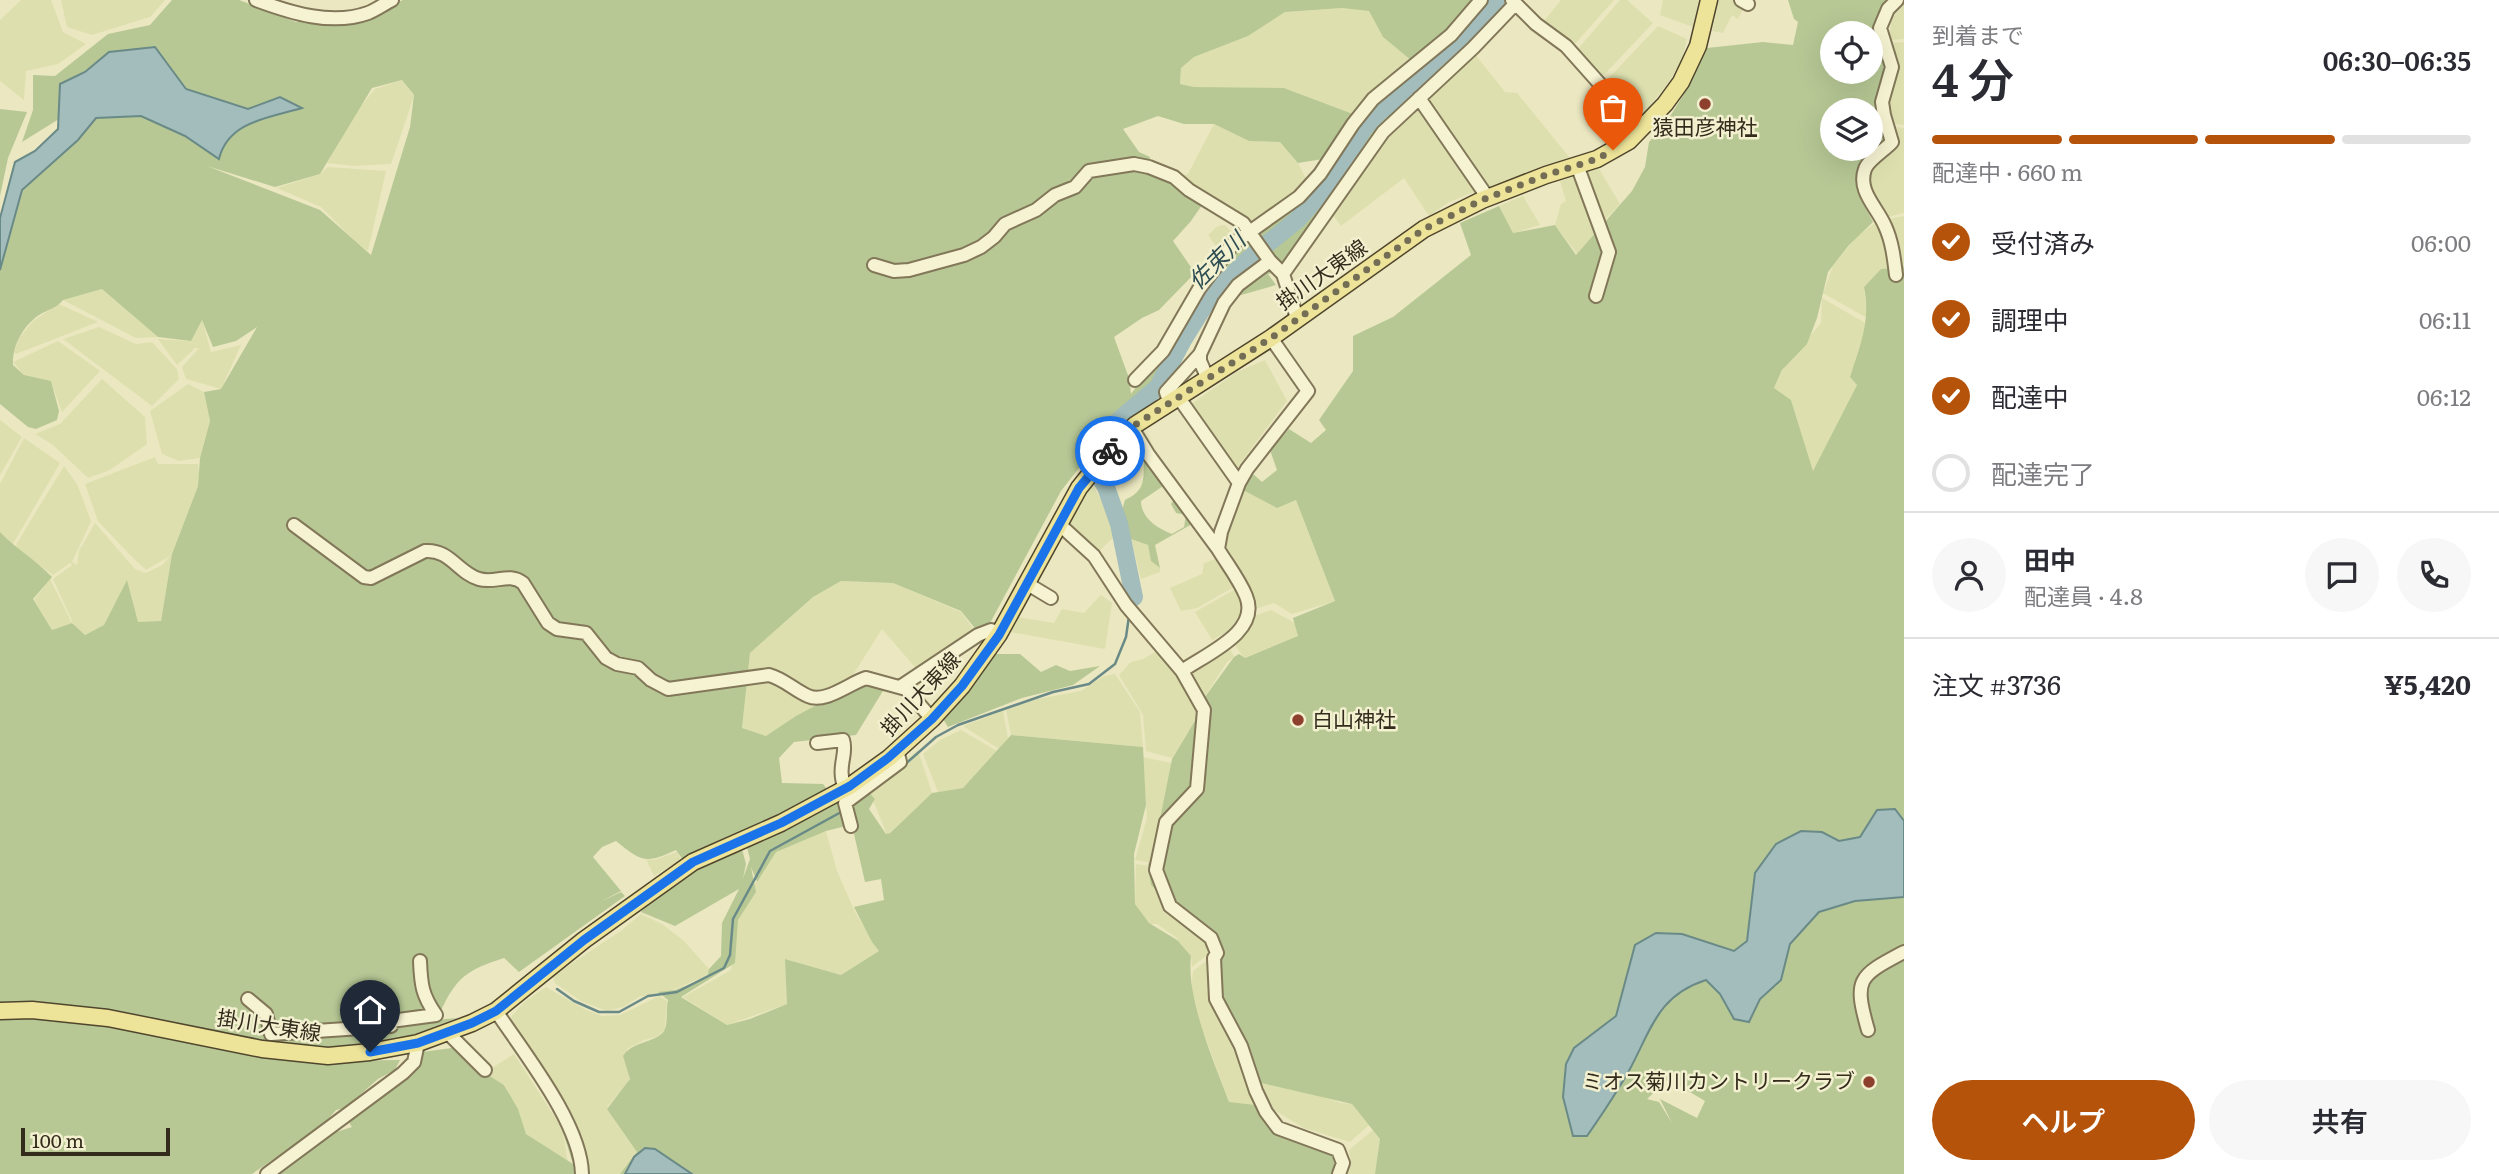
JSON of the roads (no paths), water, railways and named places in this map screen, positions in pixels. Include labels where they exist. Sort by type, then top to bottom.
[{"type":"main road","name":"掛川大東線","points":[[0,1010],[108,1017],[262,1049],[328,1056],[418,1043],[496,1011],[584,940],[693,862],[781,823],[845,801],[932,719],[962,686],[1000,632],[1087,477],[1132,428],[1271,338],[1424,229],[1488,198],[1546,175],[1597,159],[1629,141],[1665,104],[1681,82],[1698,46],[1709,0]]},
{"type":"street","points":[[256,0],[302,15],[344,19],[368,13],[392,0]]},
{"type":"street","points":[[1135,380],[1159,356],[1205,280],[1234,243],[1298,197],[1320,174],[1353,124],[1373,100],[1451,34],[1481,0]]},
{"type":"street","points":[[1896,275],[1892,247],[1885,225],[1868,196],[1863,180],[1866,166],[1892,142],[1882,102],[1892,67],[1880,28],[1888,9],[1897,0]]},
{"type":"street","points":[[1283,274],[1382,132],[1473,48],[1513,2],[1566,46],[1640,129]]},
{"type":"street","points":[[1419,98],[1488,198]]},
{"type":"street","points":[[874,265],[894,271],[909,270],[964,255],[987,242],[1005,224],[1036,210],[1055,195],[1075,187],[1089,171],[1134,164],[1174,177],[1189,190],[1243,223],[1283,274],[1297,318]]},
{"type":"street","points":[[1577,165],[1609,252],[1596,296]]},
{"type":"street","points":[[1239,483],[1166,392],[1200,354],[1224,303],[1238,285],[1269,258]]},
{"type":"street","points":[[1218,549],[1239,483],[1308,390],[1271,338]]},
{"type":"street","points":[[1200,354],[1200,361],[1209,379]]},
{"type":"street","points":[[1132,428],[1218,549],[1246,594],[1250,608],[1249,617],[1227,643],[1182,671]]},
{"type":"street","points":[[1059,524],[1094,556],[1130,609],[1182,671],[1204,710],[1197,789],[1166,822],[1156,870],[1170,906],[1212,939],[1217,953],[1214,958],[1216,999],[1241,1046],[1266,1112],[1278,1128],[1338,1150],[1343,1163],[1339,1174]]},
{"type":"street","points":[[294,525],[364,577],[371,578],[425,551],[435,550],[476,579],[517,579],[523,583],[548,623],[557,629],[586,633],[606,658],[617,664],[638,668],[651,680],[668,689],[769,675],[812,698],[822,698],[866,678],[906,689],[932,719]]},
{"type":"street","points":[[1026,583],[1051,598]]},
{"type":"street","points":[[900,687],[978,635],[991,630],[1000,632]]},
{"type":"street","points":[[817,744],[843,740],[845,744],[840,770],[851,827]]},
{"type":"street","points":[[1868,1030],[1859,991],[1862,980],[1871,970],[1904,952]]},
{"type":"street","points":[[248,999],[266,1014],[271,1034],[391,1026],[391,1021],[436,1015],[425,1000],[421,988],[420,961]]},
{"type":"street","points":[[496,1011],[545,1084],[572,1134],[582,1163],[582,1174]]},
{"type":"street","points":[[343,1029],[344,1055]]},
{"type":"street","points":[[447,1032],[485,1070]]},
{"type":"street","points":[[267,1174],[403,1073],[414,1062],[418,1043]]},
{"type":"water","points":[[155,47],[186,89],[248,109],[280,97],[302,108],[241,129],[231,136],[219,159],[185,136],[141,116],[96,118],[78,140],[22,190],[0,270],[0,218],[15,162],[35,151],[58,129],[60,84],[85,72],[109,52]]},
{"type":"water","points":[[1895,809],[1904,821],[1904,897],[1855,901],[1819,912],[1790,944],[1781,980],[1760,999],[1749,1022],[1734,1019],[1720,994],[1706,980],[1677,994],[1659,1014],[1621,1085],[1587,1136],[1573,1136],[1563,1097],[1566,1064],[1574,1048],[1616,1016],[1635,945],[1656,933],[1682,934],[1734,951],[1747,941],[1755,873],[1776,844],[1801,831],[1822,832],[1839,841],[1860,837],[1877,810]]},
{"type":"water","points":[[645,1148],[655,1149],[692,1174],[625,1174],[634,1157]]},
{"type":"waterway","name":"佐束川","points":[[1134,597],[1119,524],[1106,487],[1086,455],[1092,443],[1158,387],[1211,295],[1251,257],[1297,220],[1329,184],[1364,128],[1473,27],[1497,0]]},
{"type":"waterway","points":[[1131,606],[1134,597]]},
{"type":"waterway","points":[[902,767],[936,737],[958,725],[1053,692],[1089,684],[1115,664],[1126,637],[1129,616]]},
{"type":"waterway","points":[[557,989],[574,1001],[599,1012],[619,1012],[648,996],[677,992],[724,968],[730,955],[733,919],[770,851],[843,811]]},
{"type":"place","name":"猿田彦神社","points":[[1705,104]]},
{"type":"place","name":"白山神社","points":[[1298,720]]},
{"type":"place","name":"ミオス菊川カントリークラブ","points":[[1869,1082]]}]
